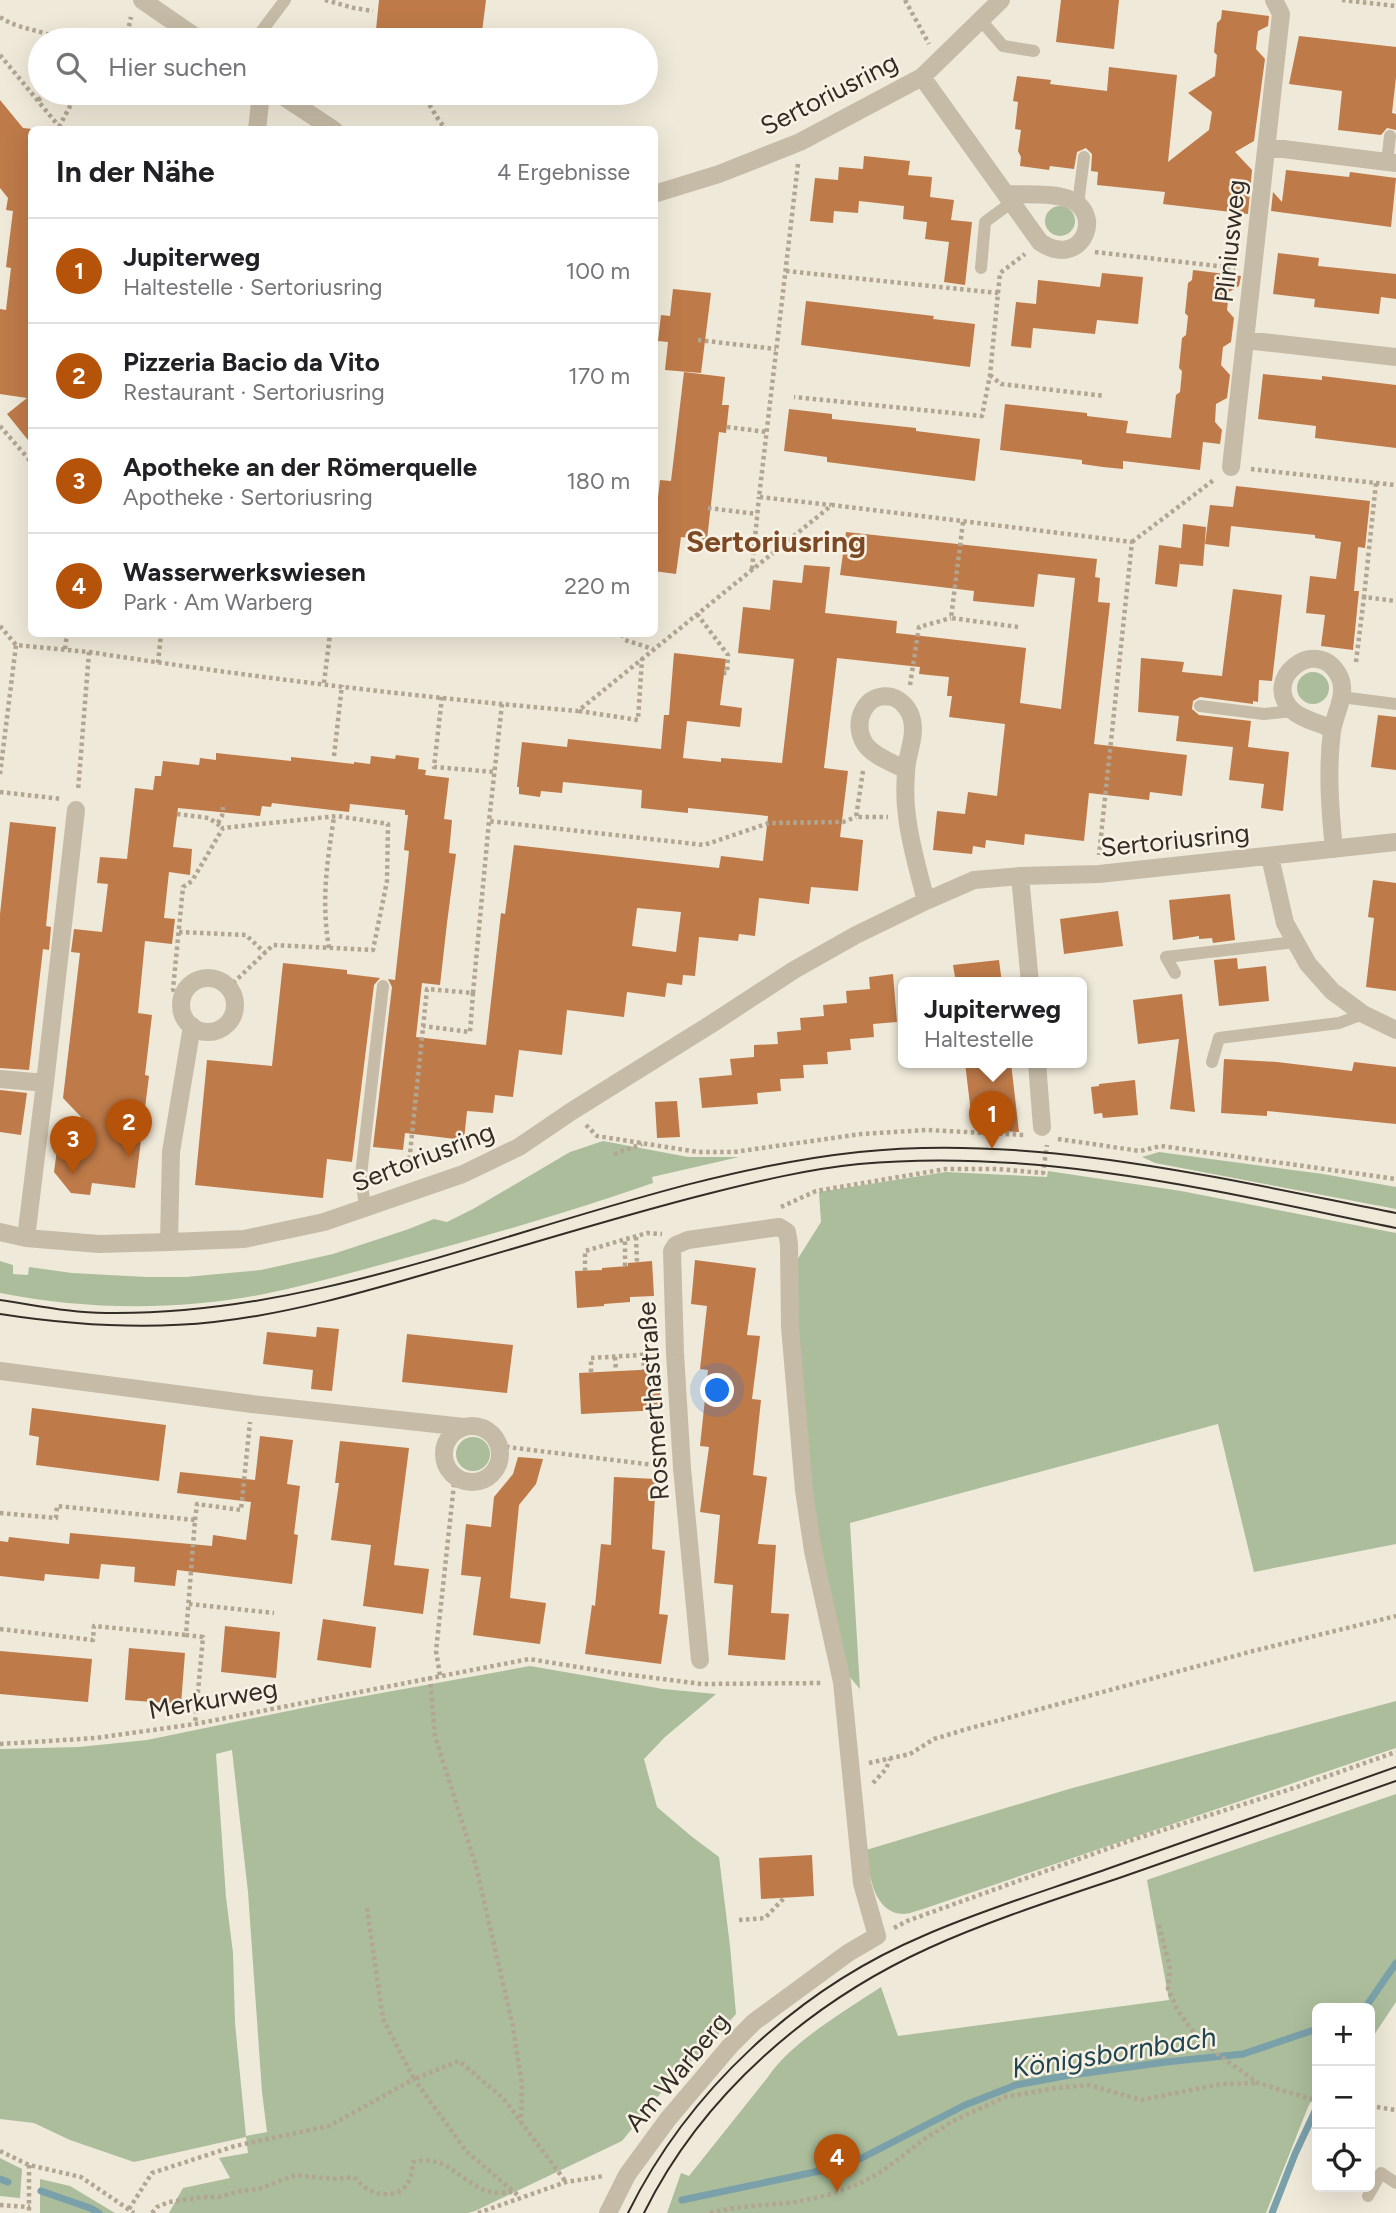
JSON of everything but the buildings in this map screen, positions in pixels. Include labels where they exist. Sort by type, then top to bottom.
[{"type":"street","points":[[142,0],[183,28]]},
{"type":"street","name":"Sertoriusring","points":[[658,193],[719,174],[800,142],[922,77],[1001,0]]},
{"type":"street","name":"Pliniusweg","points":[[1231,467],[1281,14],[1274,0]]},
{"type":"street","points":[[922,77],[1040,242],[1048,248],[1068,250],[1078,245],[1086,235],[1085,212],[1078,204],[1064,197],[1009,198]]},
{"type":"street","points":[[257,126],[260,105]]},
{"type":"street","points":[[296,105],[328,126]]},
{"type":"street","name":"Pliniusweg","points":[[1267,147],[1391,163]]},
{"type":"street","name":"Pliniusweg","points":[[1245,340],[1396,357]]},
{"type":"street","points":[[1332,729],[1293,711],[1283,694],[1286,675],[1301,662],[1310,659],[1329,663],[1336,670],[1343,688],[1332,729],[1329,794],[1334,849]]},
{"type":"street","points":[[906,770],[866,745],[861,735],[859,722],[865,705],[873,699],[885,696],[896,698],[906,706],[912,719],[913,738],[906,770],[907,817],[926,901]]},
{"type":"street","points":[[26,1238],[77,806]]},
{"type":"street","name":"Sertoriusring","points":[[0,1232],[26,1238],[99,1244],[169,1242],[244,1239],[324,1222],[463,1174],[519,1147],[794,970],[856,935],[974,880],[1099,874],[1396,842]]},
{"type":"street","points":[[1270,857],[1285,923],[1308,964],[1332,991],[1363,1014],[1396,1030]]},
{"type":"street","points":[[1020,876],[1029,977]]},
{"type":"street","points":[[169,1242],[171,1153],[187,1019],[181,1003],[184,994],[196,980],[214,978],[229,987],[236,1003],[235,1012],[225,1026],[208,1032],[187,1019]]},
{"type":"street","points":[[1036,1131],[1037,1068]]},
{"type":"street","points":[[0,1079],[45,1083]]},
{"type":"street","points":[[676,1245],[775,1219],[787,1232],[790,1327],[804,1490],[813,1551],[842,1682],[862,1882],[877,1936]]},
{"type":"street","name":"Rosmerthastraße","points":[[676,1245],[671,1259],[675,1353],[682,1468],[700,1660]]},
{"type":"street","points":[[0,1371],[252,1404],[481,1427],[489,1431],[499,1446],[499,1463],[488,1477],[471,1481],[455,1475],[446,1461],[446,1445],[455,1431],[464,1427]]},
{"type":"street","name":"Am Warberg","points":[[608,2213],[626,2175],[668,2119],[730,2046],[754,2022],[848,1953],[877,1936]]},
{"type":"lane","points":[[264,28],[285,0]]},
{"type":"lane","points":[[980,19],[1003,46],[1034,51]]},
{"type":"lane","points":[[1390,136],[1391,163]]},
{"type":"lane","points":[[1078,204],[1084,158]]},
{"type":"lane","points":[[981,268],[985,222],[1009,198]]},
{"type":"lane","points":[[1341,697],[1396,704]]},
{"type":"lane","points":[[1200,706],[1264,714],[1293,711]]},
{"type":"lane","points":[[1175,973],[1166,957],[1295,942]]},
{"type":"lane","points":[[365,1208],[362,1175],[383,986]]},
{"type":"lane","points":[[1212,1062],[1219,1038],[1339,1023],[1363,1014]]},
{"type":"lane","points":[[1368,2196],[1381,2173],[1396,2183]]},
{"type":"path","points":[[325,0],[373,11]]},
{"type":"path","points":[[905,0],[937,60]]},
{"type":"path","points":[[1342,0],[1396,6]]},
{"type":"path","points":[[0,17],[28,29]]},
{"type":"path","points":[[0,55],[28,88]]},
{"type":"path","points":[[42,105],[59,126]]},
{"type":"path","points":[[62,126],[72,105]]},
{"type":"path","points":[[429,105],[444,126]]},
{"type":"path","points":[[752,570],[800,142]]},
{"type":"path","points":[[794,397],[982,416],[990,375],[1000,273],[1040,242]]},
{"type":"path","points":[[1078,245],[1096,252],[1254,271]]},
{"type":"path","points":[[786,271],[998,293]]},
{"type":"path","points":[[698,340],[776,349]]},
{"type":"path","points":[[990,375],[1001,384],[1105,396]]},
{"type":"path","points":[[0,426],[28,458]]},
{"type":"path","points":[[727,427],[767,432]]},
{"type":"path","points":[[759,497],[1132,542],[1231,467],[1396,485]]},
{"type":"path","points":[[1341,679],[1354,673],[1376,483]]},
{"type":"path","points":[[578,711],[832,505]]},
{"type":"path","points":[[708,508],[757,514]]},
{"type":"path","points":[[951,618],[963,522]]},
{"type":"path","points":[[1099,874],[1108,754],[1132,542]]},
{"type":"path","points":[[1364,597],[1396,601]]},
{"type":"path","points":[[697,614],[728,655],[727,673],[724,673]]},
{"type":"path","points":[[906,706],[919,627],[951,618],[1018,627]]},
{"type":"path","points":[[0,626],[16,645],[638,720],[642,658]]},
{"type":"path","points":[[65,649],[67,637]]},
{"type":"path","points":[[158,663],[161,637]]},
{"type":"path","points":[[324,683],[330,637]]},
{"type":"path","points":[[624,637],[625,640],[654,649]]},
{"type":"path","points":[[0,774],[16,645]]},
{"type":"path","points":[[0,792],[77,806],[89,652]]},
{"type":"path","points":[[334,756],[342,685]]},
{"type":"path","points":[[442,697],[434,766],[495,772]]},
{"type":"path","points":[[423,1026],[470,1032],[502,704]]},
{"type":"path","points":[[856,817],[866,745]]},
{"type":"path","points":[[218,823],[223,807]]},
{"type":"path","points":[[177,814],[209,818],[223,828]]},
{"type":"path","points":[[223,828],[334,817],[388,824],[387,881],[373,950],[273,944],[229,987]]},
{"type":"path","points":[[329,948],[324,920],[324,881],[334,817]]},
{"type":"path","points":[[489,821],[704,845],[769,823],[843,822],[856,817],[907,817]]},
{"type":"path","points":[[187,1019],[173,989],[183,887],[192,881],[223,828]]},
{"type":"path","points":[[178,932],[246,935],[265,953]]},
{"type":"path","points":[[406,1195],[427,989],[473,993]]},
{"type":"path","points":[[597,1136],[698,1152],[734,1152],[830,1138],[914,1131],[1036,1131]]},
{"type":"path","points":[[775,1219],[816,1191],[938,1170],[965,1168],[1043,1173],[1047,1137],[1140,1151],[1161,1146],[1396,1179]]},
{"type":"path","points":[[614,1154],[643,1144]]},
{"type":"path","points":[[585,1271],[585,1251],[660,1233],[676,1245]]},
{"type":"path","points":[[636,1237],[637,1262]]},
{"type":"path","points":[[625,1240],[625,1266]]},
{"type":"path","points":[[591,1372],[591,1358],[675,1353]]},
{"type":"path","points":[[643,1355],[644,1370]]},
{"type":"path","points":[[615,1357],[616,1371]]},
{"type":"path","points":[[186,1635],[197,1504],[241,1510],[252,1404]]},
{"type":"path","name":"Rosmerthastraße","points":[[499,1446],[657,1465]]},
{"type":"path","points":[[440,1675],[436,1651],[455,1475]]},
{"type":"path","points":[[0,1513],[56,1518],[57,1506],[195,1520]]},
{"type":"path","points":[[189,1604],[274,1613]]},
{"type":"path","points":[[851,1767],[910,1754],[934,1739],[967,1729],[1253,1651],[1396,1616]]},
{"type":"path","points":[[0,1629],[93,1640],[94,1626],[203,1637],[195,1724]]},
{"type":"path","name":"Merkurweg","points":[[0,1744],[96,1738],[195,1724],[529,1659],[557,1663]]},
{"type":"path","points":[[430,1677],[435,1736],[476,1866],[513,2027],[522,2085],[521,2122]]},
{"type":"path","points":[[877,1936],[907,1921],[1129,1841],[1396,1752]]},
{"type":"path","points":[[739,1920],[765,1918],[784,1898]]},
{"type":"path","points":[[367,1908],[383,2020],[414,2079],[467,2152],[520,2197]]},
{"type":"path","points":[[1159,1925],[1170,1968],[1168,1989],[1178,2011],[1191,2029],[1215,2052],[1258,2083]]},
{"type":"path","points":[[0,2151],[29,2165],[81,2177],[131,2211],[152,2173],[235,2146],[329,2126],[414,2079],[459,2061],[503,2098],[566,2182]]},
{"type":"path","points":[[710,2213],[796,2202],[859,2184],[884,2170],[955,2120],[1005,2097],[1088,2085],[1141,2101],[1221,2084],[1258,2083],[1312,2099]]},
{"type":"path","points":[[1375,2107],[1396,2110]]},
{"type":"path","points":[[152,2213],[157,2207],[169,2202],[219,2197],[259,2189],[295,2175],[335,2179],[353,2177],[364,2188],[375,2193],[399,2192],[408,2183],[413,2162],[425,2159],[449,2167],[486,2192],[513,2192]]},
{"type":"path","points":[[0,2205],[29,2210],[29,2165]]},
{"type":"path","points":[[478,2213],[566,2182],[590,2177],[626,2175]]},
{"type":"green space","points":[[1060,206],[1071,210],[1075,221],[1071,232],[1060,236],[1049,232],[1045,221],[1049,210]]},
{"type":"green space","points":[[1313,672],[1324,677],[1329,688],[1324,699],[1313,704],[1302,699],[1297,688],[1302,677]]},
{"type":"green space","points":[[603,1141],[688,1157],[739,1157],[652,1177],[653,1183],[494,1233],[264,1294],[199,1303],[132,1306],[65,1303],[0,1293],[0,1261],[13,1265],[13,1274],[28,1275],[29,1267],[72,1273],[186,1277],[261,1270],[333,1254],[434,1219],[447,1222],[570,1152]]},
{"type":"green space","points":[[1159,1152],[1323,1174],[1396,1187],[1396,1209],[1155,1163],[1142,1157]]},
{"type":"green space","points":[[1048,1171],[1181,1191],[1396,1233],[1396,1544],[1254,1572],[1218,1424],[850,1523],[860,1689],[848,1675],[818,1537],[804,1424],[796,1314],[797,1260],[821,1222],[819,1192],[946,1172],[1047,1177]]},
{"type":"green space","points":[[473,1437],[485,1442],[490,1454],[485,1466],[473,1471],[461,1466],[456,1454],[461,1442]]},
{"type":"green space","points":[[530,1666],[663,1689],[716,1694],[665,1737],[644,1759],[657,1807],[719,1857],[736,2014],[664,2089],[622,2141],[475,2211],[169,2213],[183,2188],[230,2178],[219,2158],[248,2153],[246,2137],[134,2162],[70,2140],[34,2123],[0,2119],[0,1749],[79,1747],[147,1740],[332,1702]],"holes":[[[232,1750],[248,1892],[267,2132],[246,2136],[235,2023],[233,1953],[226,1897],[216,1754]]]},
{"type":"green space","points":[[1396,1701],[1396,1748],[910,1913],[894,1912],[885,1907],[874,1891],[866,1850],[1069,1789]]},
{"type":"green space","points":[[1396,1794],[1396,2002],[1375,2034],[1375,2003],[1312,2003],[1312,2099],[1266,2213],[667,2213],[681,2173],[689,2176],[778,2064],[804,2039],[881,1987],[898,2036],[1169,2000],[1147,1880]]},
{"type":"green space","points":[[0,2158],[22,2169],[20,2198],[0,2196]]},
{"type":"green space","points":[[40,2179],[70,2186],[115,2213],[40,2213]]},
{"type":"waterway","points":[[1368,2003],[1396,1963]]},
{"type":"waterway","name":"Königsbornbach","points":[[682,2200],[848,2165],[965,2105],[1016,2085],[1166,2062],[1243,2054],[1312,2031]]},
{"type":"waterway","points":[[1272,2213],[1312,2118]]},
{"type":"waterway","name":"Königsbornbach","points":[[0,2179],[8,2182]]},
{"type":"waterway","name":"Königsbornbach","points":[[41,2191],[99,2213]]},
{"type":"tram line","points":[[0,1300],[106,1313],[202,1308],[297,1293],[391,1271],[670,1189],[764,1167],[859,1152],[925,1148],[1060,1154],[1197,1174],[1396,1213]]},
{"type":"tram line","points":[[0,1314],[53,1321],[133,1326],[214,1322],[270,1314],[381,1287],[711,1193],[803,1172],[859,1164],[927,1160],[1062,1167],[1196,1187],[1396,1228]]},
{"type":"tram line","points":[[628,2213],[653,2168],[682,2126],[715,2086],[751,2049],[833,1984],[877,1958],[991,1909],[1396,1767]]},
{"type":"tram line","points":[[644,2213],[668,2170],[696,2129],[728,2092],[764,2056],[802,2024],[885,1970],[929,1948],[1000,1919],[1396,1781]]},
{"type":"place","name":"Jupiterweg","points":[[992,1149]]},
{"type":"place","name":"Pizzeria Bacio da Vito","points":[[129,1157]]},
{"type":"place","name":"Apotheke an der Römerquelle","points":[[73,1174]]},
{"type":"place","name":"Wasserwerkswiesen","points":[[837,2192]]},
{"type":"district","name":"Sertoriusring","points":[[776,542]]}]
